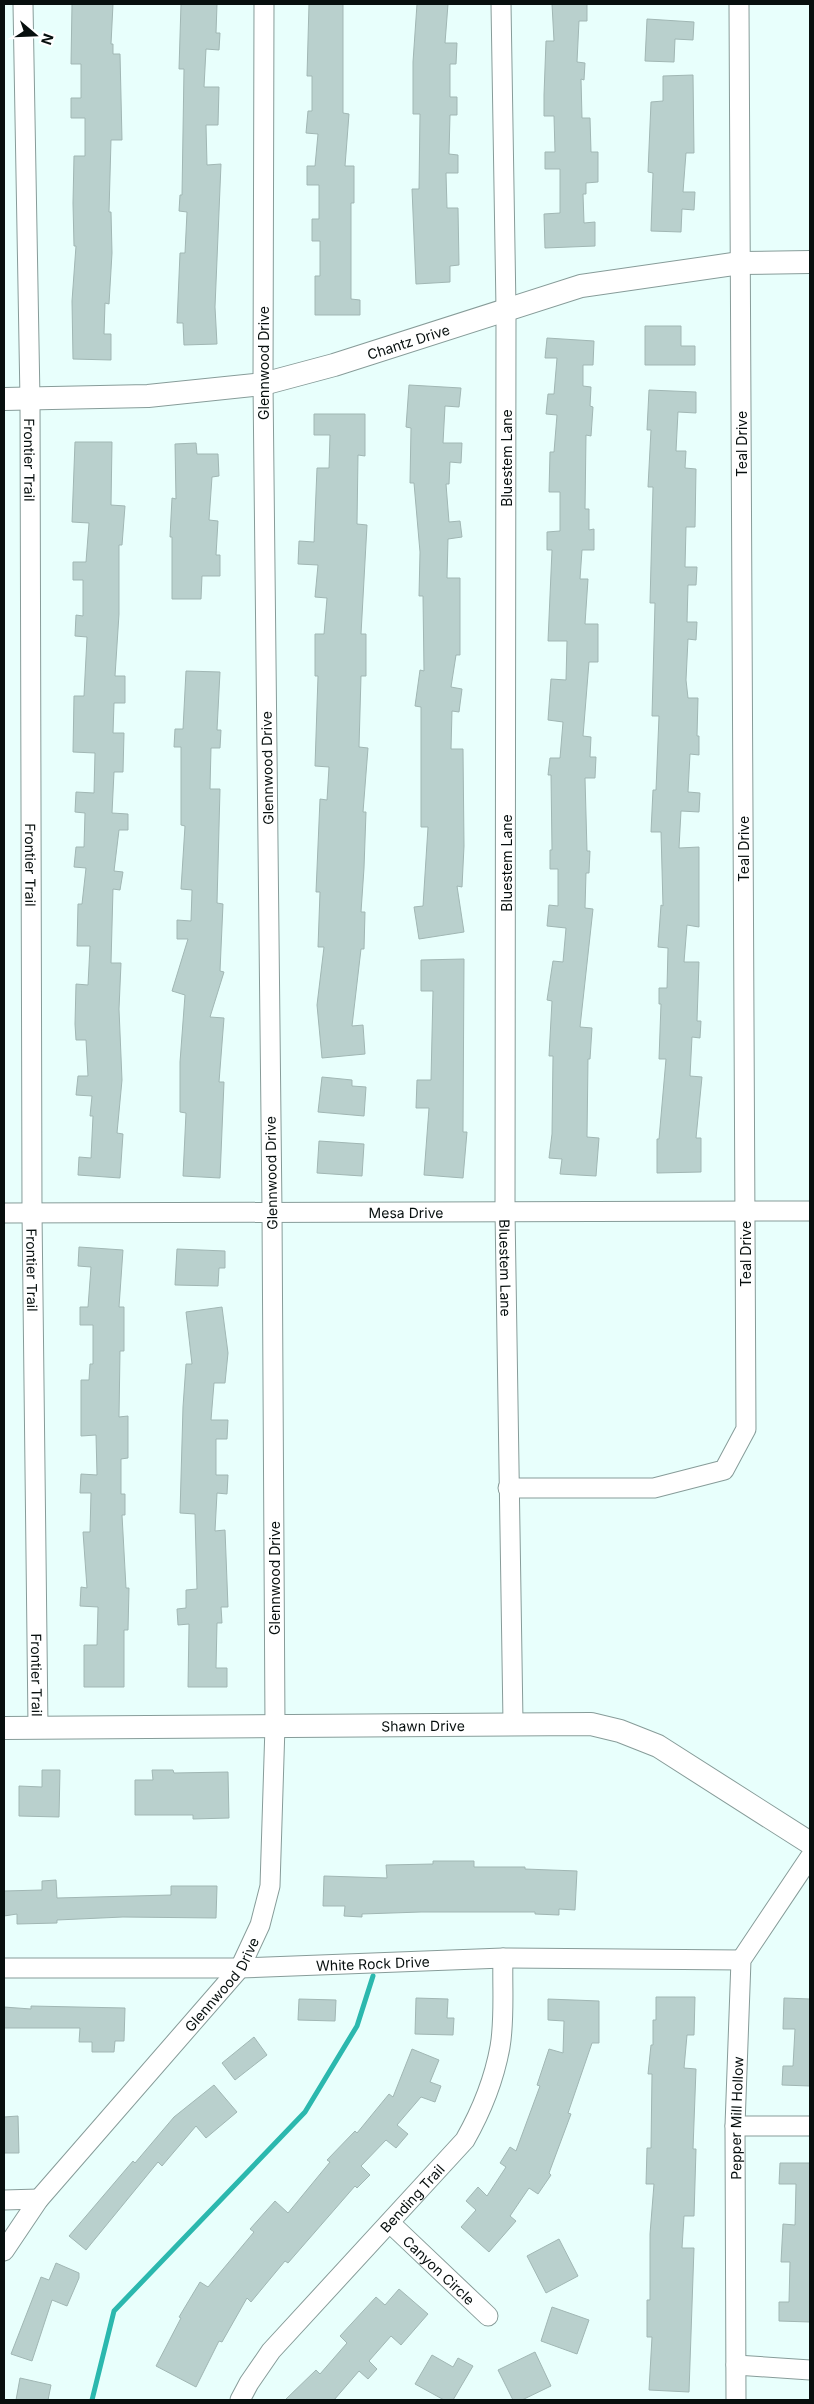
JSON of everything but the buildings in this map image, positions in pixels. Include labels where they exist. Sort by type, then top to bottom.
[{"type":"street","name":"Frontier Trail","points":[[24,4],[30,400],[32,1212],[38,1726]]},
{"type":"street","name":"Glennwood Drive","points":[[4,2251],[39,2200],[240,1968],[260,1925],[270,1886],[275,1726],[272,1211],[263,384],[264,4]]},
{"type":"street","name":"Bluestem Lane","points":[[501,4],[506,309],[505,1211],[513,1722]]},
{"type":"street","name":"Teal Drive","points":[[508,1488],[654,1488],[724,1470],[746,1430],[739,4]]},
{"type":"street","name":"Chantz Drive","points":[[4,399],[30,400],[148,396],[263,384],[334,365],[581,286],[740,263],[810,262]]},
{"type":"street","name":"Mesa Drive","points":[[4,1213],[810,1211]]},
{"type":"street","name":"Shawn Drive","points":[[4,1728],[38,1726],[275,1726],[513,1722],[591,1724],[620,1731],[658,1746],[810,1843]]},
{"type":"street","points":[[741,1960],[810,1856]]},
{"type":"street","name":"White Rock Drive","points":[[4,1968],[240,1968],[503,1958],[741,1960]]},
{"type":"street","name":"Bending Trail","points":[[240,2400],[249,2382],[271,2350],[465,2140],[481,2111],[494,2074],[500,2045],[503,1958]]},
{"type":"street","name":"Pepper Mill Hollow","points":[[736,2400],[735,2126],[741,1960]]},
{"type":"street","points":[[735,2126],[810,2126]]},
{"type":"street","points":[[4,2200],[39,2200]]},
{"type":"street","name":"Canyon Circle","points":[[390,2223],[488,2316]]},
{"type":"street","points":[[736,2366],[810,2370]]},
{"type":"waterway","points":[[92,2400],[114,2311],[305,2112],[357,2026],[373,1976]]}]
